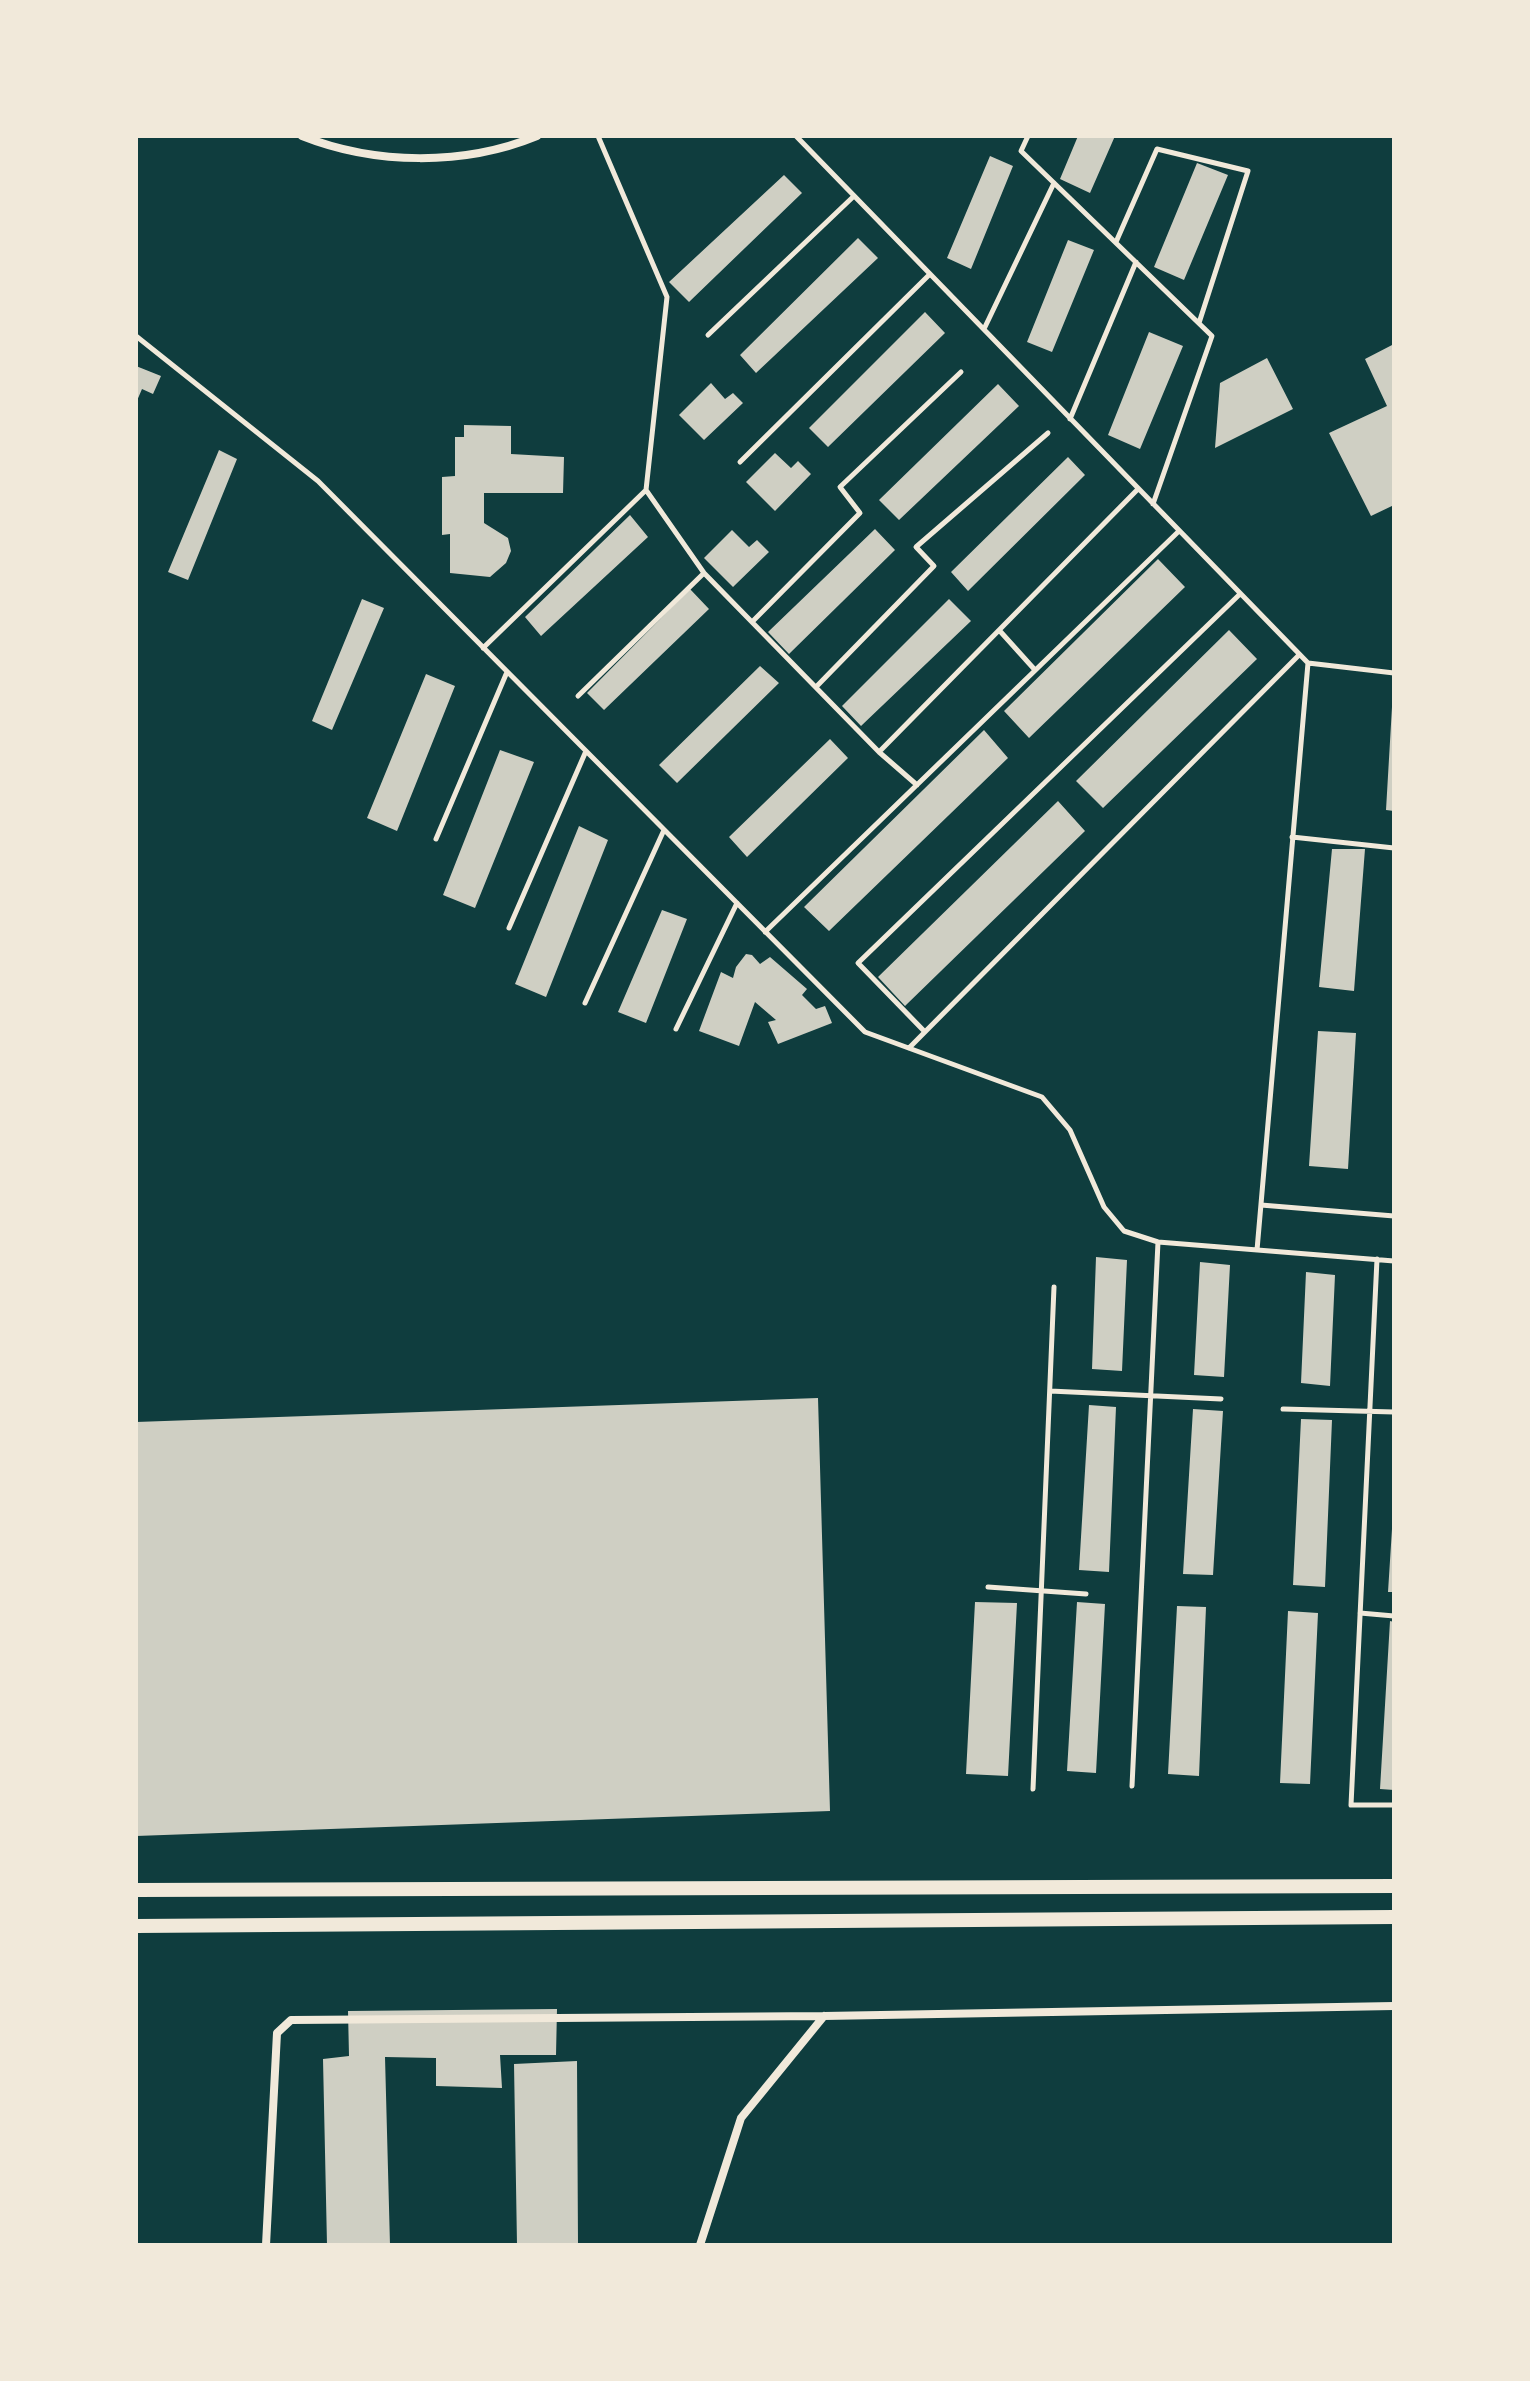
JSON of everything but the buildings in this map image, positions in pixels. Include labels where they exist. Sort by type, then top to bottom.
[{"type":"main road","points":[[136,1890],[1394,1886]]},
{"type":"main road","points":[[136,1926],[1394,1917]]},
{"type":"street","points":[[302,136],[331,147],[398,157],[461,157],[537,136]]},
{"type":"street","points":[[266,2245],[277,2033],[291,2020],[824,2016],[1394,2006]]},
{"type":"street","points":[[700,2245],[741,2118],[824,2016]]},
{"type":"lane","points":[[483,648],[646,490],[667,297],[598,136]]},
{"type":"lane","points":[[796,136],[1299,655],[1308,663],[1394,673]]},
{"type":"lane","points":[[1028,136],[1021,151],[1212,336],[1153,504]]},
{"type":"lane","points":[[1116,243],[1157,149],[1248,171],[1199,323]]},
{"type":"lane","points":[[984,329],[1054,183]]},
{"type":"lane","points":[[708,335],[854,196]]},
{"type":"lane","points":[[1070,419],[1136,262]]},
{"type":"lane","points":[[740,462],[930,274]]},
{"type":"lane","points":[[136,336],[318,481],[865,1032],[1042,1097],[1070,1130],[1104,1207],[1124,1231],[1158,1242],[1394,1261]]},
{"type":"lane","points":[[752,622],[860,513],[840,487],[961,372]]},
{"type":"lane","points":[[816,687],[934,566],[916,547],[1048,433]]},
{"type":"lane","points":[[879,752],[1138,489]]},
{"type":"lane","points":[[646,490],[704,573],[879,752],[917,785]]},
{"type":"lane","points":[[765,932],[1179,531]]},
{"type":"lane","points":[[578,696],[704,573]]},
{"type":"lane","points":[[925,1032],[858,963],[1240,594]]},
{"type":"lane","points":[[999,630],[1035,670]]},
{"type":"lane","points":[[909,1048],[1299,655]]},
{"type":"lane","points":[[1257,1250],[1308,663]]},
{"type":"lane","points":[[436,839],[507,672]]},
{"type":"lane","points":[[509,928],[586,751]]},
{"type":"lane","points":[[585,1003],[664,830]]},
{"type":"lane","points":[[1292,837],[1394,848]]},
{"type":"lane","points":[[676,1029],[737,903]]},
{"type":"lane","points":[[1261,1205],[1394,1216]]},
{"type":"lane","points":[[1132,1786],[1158,1242]]},
{"type":"lane","points":[[1377,1259],[1351,1805],[1394,1805]]},
{"type":"lane","points":[[1033,1789],[1054,1287]]},
{"type":"lane","points":[[1050,1391],[1221,1399]]},
{"type":"lane","points":[[1283,1409],[1394,1412]]},
{"type":"lane","points":[[988,1587],[1086,1594]]},
{"type":"lane","points":[[1360,1613],[1394,1616]]}]
